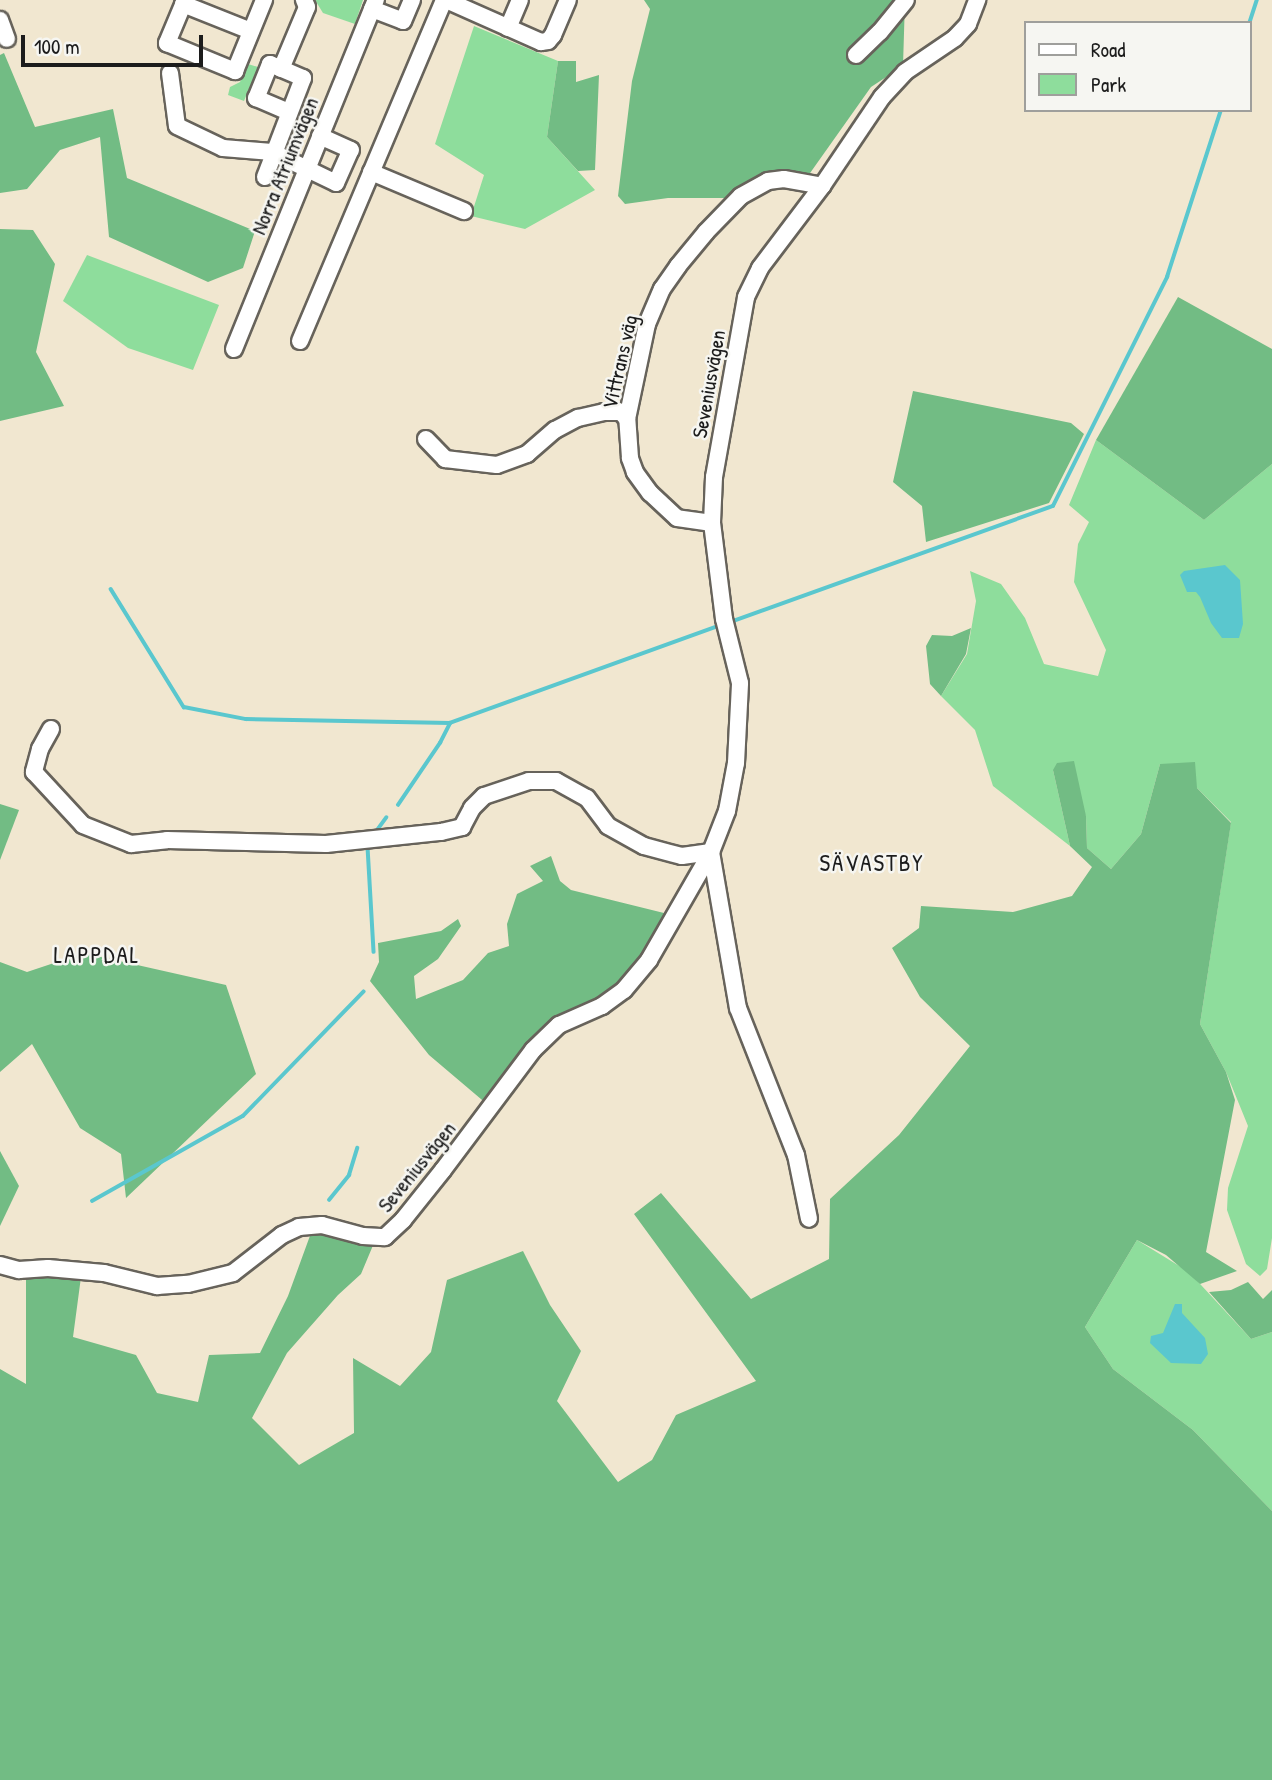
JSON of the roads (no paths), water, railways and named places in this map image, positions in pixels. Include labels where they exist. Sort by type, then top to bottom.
[{"type":"street","points":[[251,32],[184,2],[167,43],[235,71],[242,53],[251,32],[264,0]]},
{"type":"street","points":[[289,112],[256,99],[307,7],[304,0]]},
{"type":"street","points":[[374,4],[403,21],[412,0]]},
{"type":"street","points":[[300,341],[445,0],[541,42],[548,41],[568,0]]},
{"type":"street","points":[[508,28],[520,0]]},
{"type":"street","points":[[856,55],[880,32],[906,0]]},
{"type":"street","name":"Seveniusvägen","points":[[0,1265],[19,1270],[48,1268],[103,1273],[157,1286],[188,1284],[233,1273],[282,1235],[299,1227],[322,1225],[363,1236],[385,1237],[403,1220],[443,1170],[533,1050],[559,1025],[602,1006],[625,990],[649,960],[711,852],[727,811],[737,756],[740,683],[724,619],[712,523],[714,477],[746,297],[760,268],[822,186],[881,97],[905,72],[955,38],[968,24],[977,0]]},
{"type":"street","name":"Norra Atriumvägen","points":[[234,349],[374,4]]},
{"type":"street","points":[[0,20],[7,39]]},
{"type":"street","points":[[242,53],[303,78],[272,152],[265,177]]},
{"type":"street","points":[[170,73],[177,126],[223,148],[272,152],[305,171],[362,194]]},
{"type":"street","points":[[320,136],[464,211]]},
{"type":"street","points":[[336,183],[351,150],[349,149]]},
{"type":"street","name":"Vittrans väg","points":[[712,523],[677,518],[650,493],[635,472],[630,458],[627,419],[647,324],[662,289],[706,232],[741,196],[768,181],[795,180],[822,186]]},
{"type":"street","points":[[426,439],[445,459],[497,465],[527,454],[555,430],[578,418],[604,412],[621,412],[627,419]]},
{"type":"street","points":[[51,729],[40,749],[34,772],[83,825],[131,844],[167,840],[326,844],[442,832],[462,827],[472,808],[484,796],[529,781],[556,781],[587,798],[608,826],[644,846],[682,856],[711,852],[738,1008],[796,1156],[809,1219]]},
{"type":"water","points":[[1225,565],[1240,580],[1243,624],[1239,638],[1222,638],[1211,623],[1200,597],[1196,592],[1187,592],[1180,575],[1184,571]]},
{"type":"water","points":[[1175,1304],[1182,1304],[1182,1313],[1205,1338],[1208,1354],[1201,1364],[1171,1363],[1150,1343],[1151,1336],[1163,1333]]},
{"type":"waterway","points":[[1250,21],[1257,0]]},
{"type":"waterway","points":[[728,623],[1053,506],[1167,277],[1220,112]]},
{"type":"waterway","points":[[111,589],[184,707],[246,719],[450,723],[721,625]]},
{"type":"waterway","points":[[398,805],[440,743],[450,723]]},
{"type":"waterway","points":[[375,833],[386,818]]},
{"type":"waterway","points":[[368,847],[374,952]]},
{"type":"waterway","points":[[92,1201],[243,1116],[363,992]]},
{"type":"waterway","points":[[329,1200],[349,1175],[357,1148]]},
{"type":"district","name":"SÄVASTBY","points":[[872,863]]},
{"type":"district","name":"LAPPDAL","points":[[97,955]]}]
